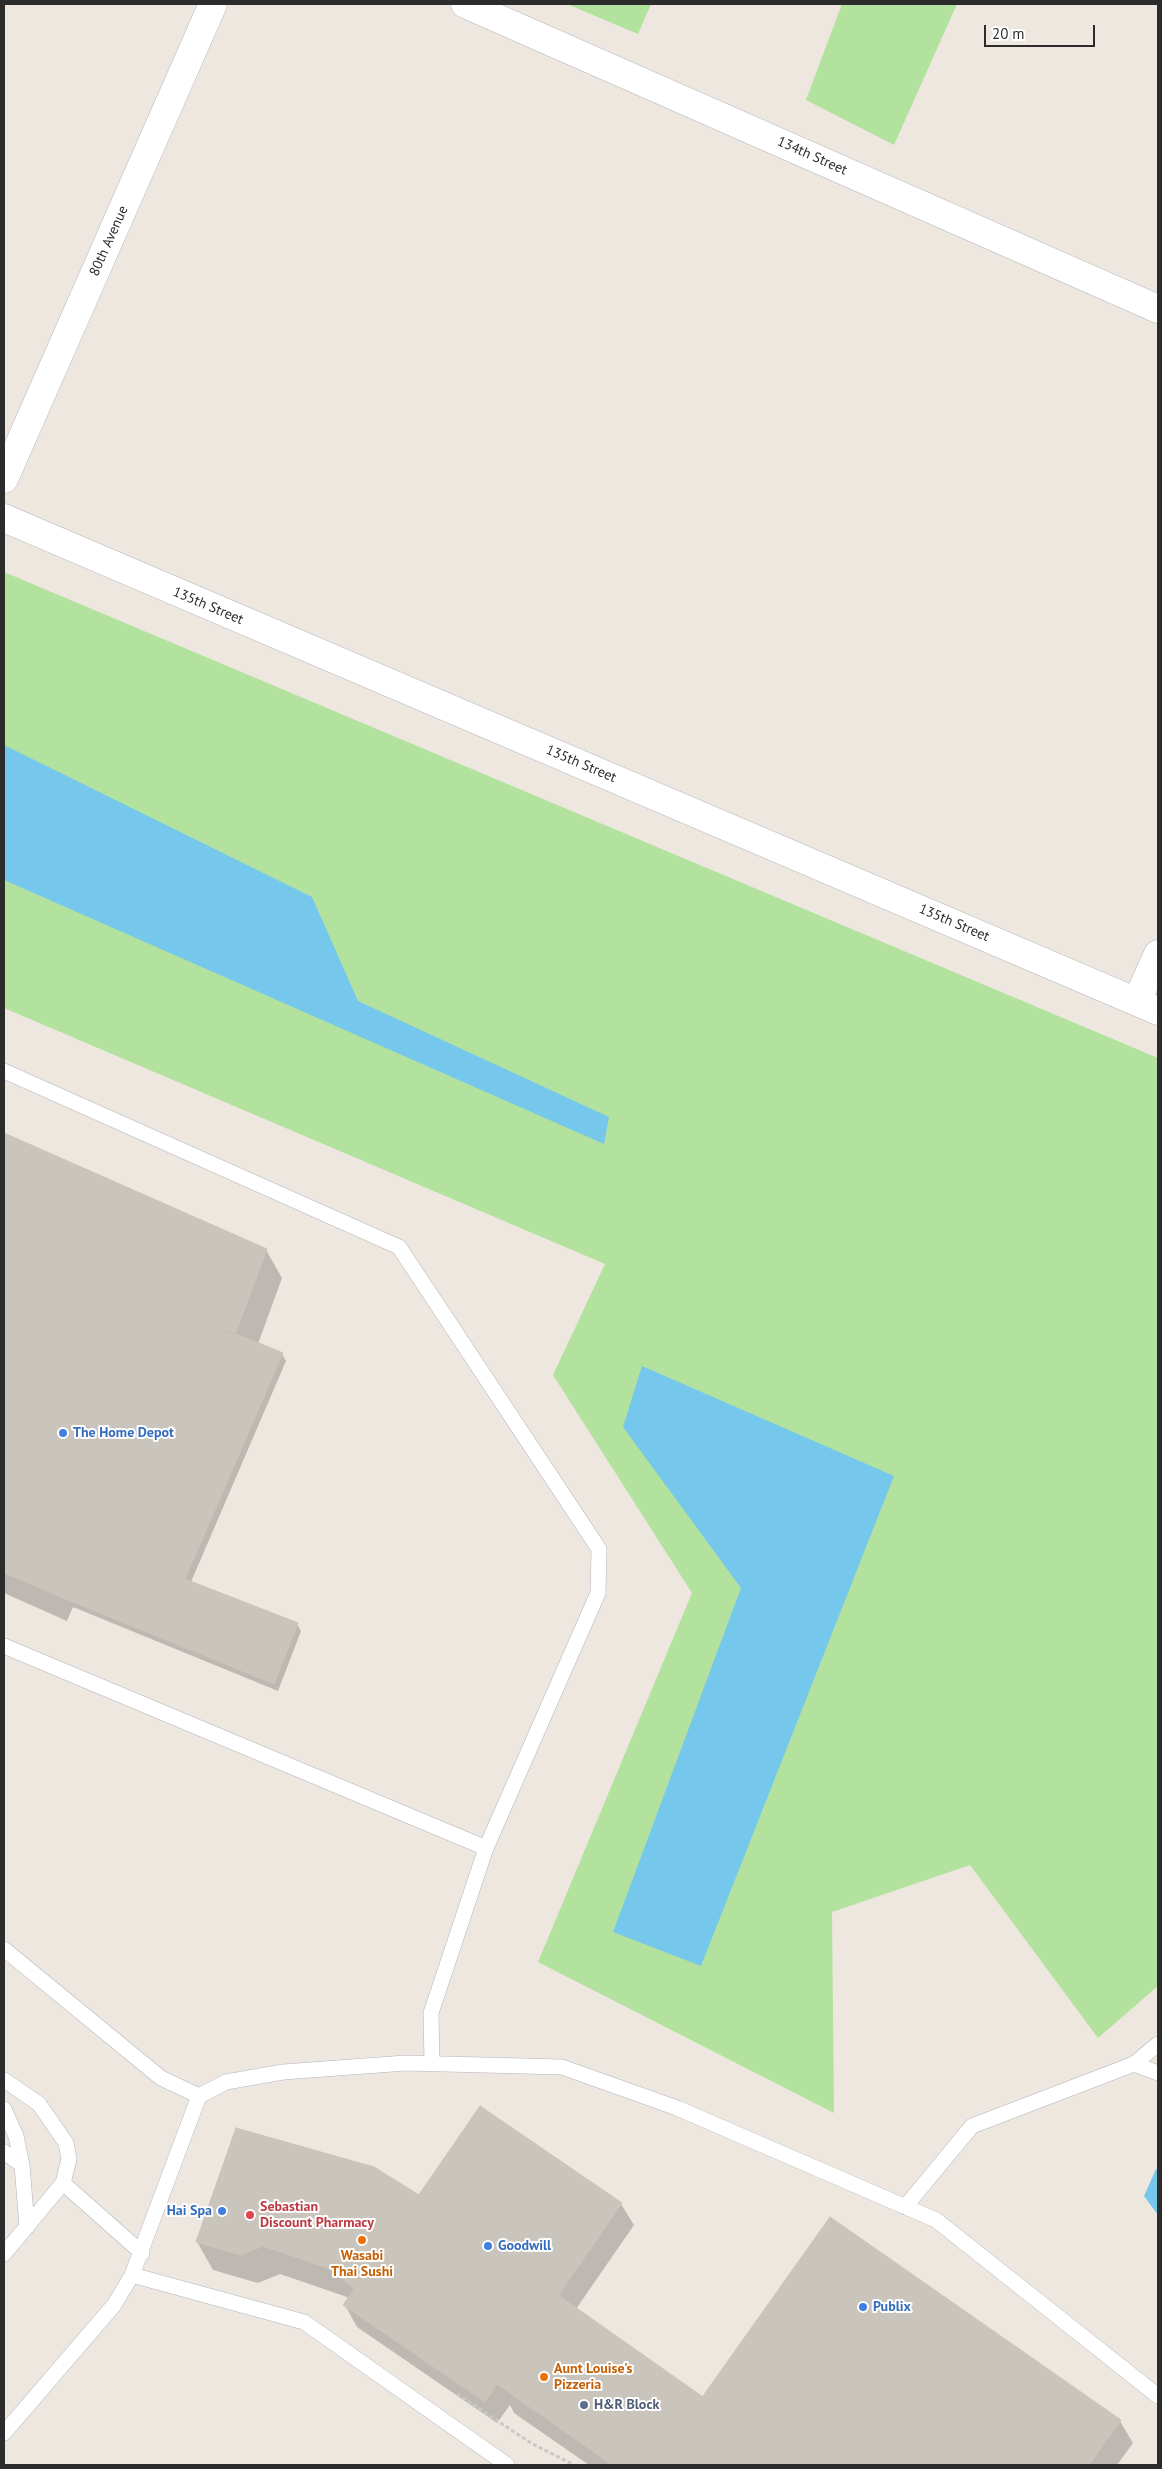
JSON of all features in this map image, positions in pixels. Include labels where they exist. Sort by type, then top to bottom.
[{"type":"street","name":"80th Avenue","points":[[4,479],[213,4]]},
{"type":"street","name":"134th Street","points":[[465,4],[1158,309]]},
{"type":"street","name":"135th Street","points":[[4,518],[1148,1006]]},
{"type":"street","points":[[1148,1006],[1158,954]]},
{"type":"lane","points":[[4,1071],[399,1246],[599,1549],[598,1593],[486,1848],[431,2013],[432,2064]]},
{"type":"lane","points":[[4,1646],[486,1848]]},
{"type":"lane","points":[[4,1949],[161,2078],[199,2096]]},
{"type":"lane","points":[[905,2207],[972,2126],[1134,2064],[1158,2044]]},
{"type":"lane","points":[[4,2433],[114,2305],[132,2275],[142,2253],[199,2096],[226,2082],[283,2072],[406,2063],[562,2067],[677,2108],[936,2220],[1158,2396]]},
{"type":"lane","points":[[1134,2064],[1158,2073]]},
{"type":"lane","points":[[4,2080],[39,2104],[66,2143],[69,2159],[63,2184],[4,2254]]},
{"type":"lane","points":[[4,2109],[16,2136],[22,2165],[27,2227]]},
{"type":"lane","points":[[4,2152],[22,2165]]},
{"type":"lane","points":[[63,2184],[142,2253]]},
{"type":"lane","points":[[132,2275],[304,2322],[491,2461],[507,2465]]},
{"type":"green space","points":[[567,4],[651,4],[638,34]]},
{"type":"green space","points":[[842,4],[957,4],[894,145],[806,100]]},
{"type":"green space","points":[[4,572],[1158,1058],[1158,1986],[1098,2038],[970,1865],[832,1912],[834,2113],[538,1962],[692,1593],[553,1375],[605,1264],[4,1008]]},
{"type":"water","points":[[4,745],[312,897],[358,1001],[609,1117],[604,1144],[4,880]]},
{"type":"water","points":[[642,1366],[894,1476],[701,1966],[613,1932],[741,1588],[623,1427]]},
{"type":"water","points":[[1156,2169],[1158,2169],[1158,2215],[1144,2196]]},
{"type":"building","name":"The Home Depot","points":[[4,1133],[267,1249],[235,1335],[176,1309],[51,1593],[4,1573]]},
{"type":"building","points":[[176,1309],[283,1353],[185,1579],[79,1530]]},
{"type":"building","points":[[79,1530],[185,1579],[298,1623],[274,1684],[51,1593]]},
{"type":"building","name":"Goodwill","points":[[480,2106],[622,2203],[485,2402],[343,2305]]},
{"type":"building","points":[[236,2128],[374,2167],[419,2195],[354,2289],[330,2269],[263,2246],[241,2255],[196,2242]]},
{"type":"building","name":"Publix","points":[[830,2217],[1121,2420],[1089,2465],[654,2465]]},
{"type":"building","points":[[558,2295],[703,2397],[654,2465],[612,2465],[497,2384]]},
{"type":"place","name":"The Home Depot","points":[[63,1433]]},
{"type":"place","name":"Hai Spa","points":[[222,2211]]},
{"type":"place","name":"Sebastian Discount Pharmacy","points":[[250,2215]]},
{"type":"place","name":"Wasabi Thai Sushi","points":[[362,2240]]},
{"type":"place","name":"Goodwill","points":[[488,2246]]},
{"type":"place","name":"Publix","points":[[863,2307]]},
{"type":"place","name":"Aunt Louise's Pizzeria","points":[[544,2377]]},
{"type":"place","name":"H&R Block","points":[[584,2405]]}]
